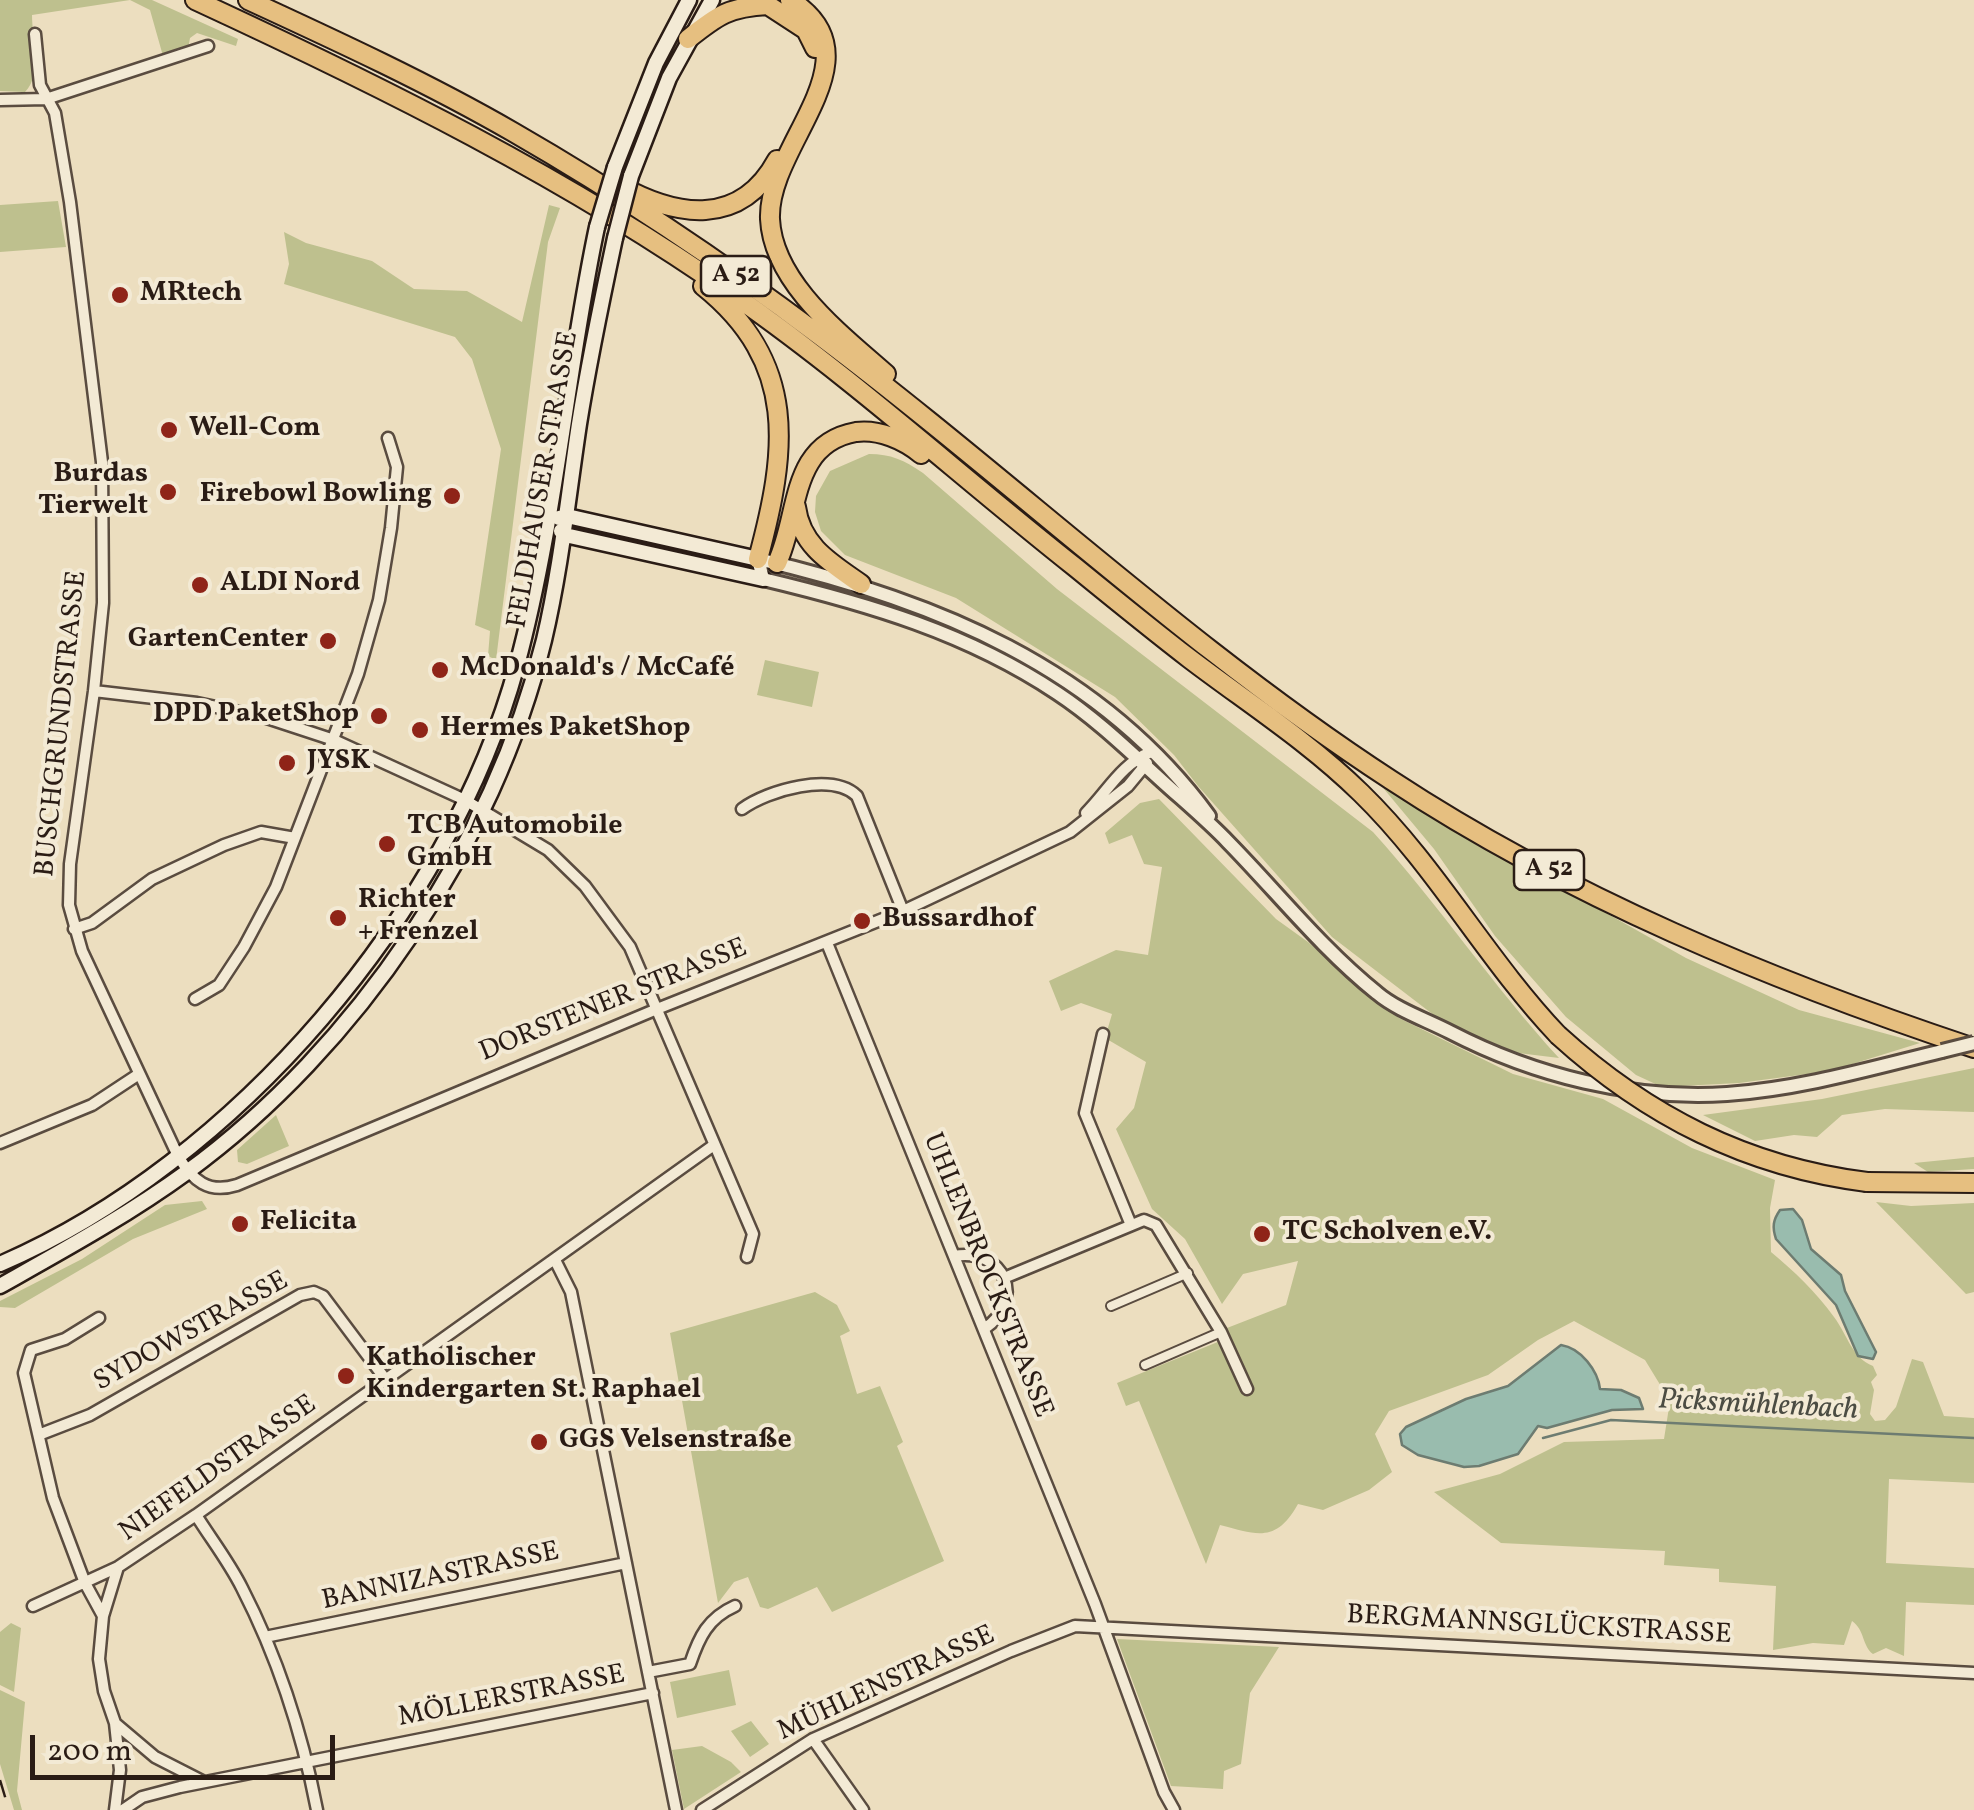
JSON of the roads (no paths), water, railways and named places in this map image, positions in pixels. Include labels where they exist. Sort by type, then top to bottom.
[{"type":"highway","name":"A 52","points":[[195,0],[427,112],[634,228],[736,296],[854,384],[1007,514],[1290,731],[1360,792],[1438,880],[1520,994],[1558,1035],[1610,1080],[1657,1112],[1700,1135],[1795,1170],[1867,1182],[1974,1184]]},
{"type":"highway","name":"A 52","points":[[248,0],[512,131],[704,253],[818,335],[949,438],[1164,616],[1390,780],[1487,838],[1664,929],[1792,983],[1974,1045]]},
{"type":"highway","points":[[790,0],[817,25],[825,44],[827,67],[772,194],[770,221],[778,253],[798,287],[832,325],[942,424],[949,438]]},
{"type":"highway","points":[[512,131],[547,144],[666,208],[704,211],[740,200],[770,172],[806,106],[817,73],[815,47],[806,30],[764,2],[721,13],[688,39]]},
{"type":"highway","points":[[634,228],[727,306],[757,348],[773,382],[780,413],[768,561]]},
{"type":"highway","points":[[768,561],[786,545],[806,464],[821,447],[842,435],[862,431],[887,435],[911,446],[974,497],[1007,514]]},
{"type":"highway","points":[[795,498],[800,528],[809,543],[861,584]]},
{"type":"main road","name":"FELDHAUSER STRASSE","points":[[178,1156],[288,1058],[334,1006],[391,929],[480,772],[516,669],[550,520],[578,312],[596,227],[614,167],[656,63],[690,0]]},
{"type":"main road","name":"FELDHAUSER STRASSE","points":[[188,1172],[265,1106],[350,1017],[408,940],[482,809],[542,646],[565,535],[586,386],[614,238],[631,176],[669,78],[712,0]]},
{"type":"main road","points":[[550,520],[567,516],[768,561]]},
{"type":"main road","points":[[550,520],[565,535],[763,579]]},
{"type":"main road","points":[[0,1264],[95,1213],[178,1156]]},
{"type":"main road","points":[[0,1286],[107,1226],[188,1172]]},
{"type":"street","name":"BUSCHGRUNDSTRASSE","points":[[36,34],[40,85],[55,113],[70,202],[102,462],[102,603],[68,886],[74,929],[178,1156]]},
{"type":"street","points":[[0,100],[46,99],[208,46]]},
{"type":"street","points":[[195,999],[218,984],[244,947],[276,887],[364,656],[386,562],[397,467],[388,438]]},
{"type":"street","points":[[1226,839],[1199,802],[1151,752],[1086,696],[997,638],[861,584],[768,561],[763,579],[857,602],[936,628],[1013,666],[1060,695],[1226,839],[1304,924],[1379,995],[1478,1047],[1581,1080],[1658,1094],[1729,1094],[1832,1078],[1974,1045]]},
{"type":"street","points":[[94,690],[197,703],[264,717],[334,740],[465,800],[548,850],[585,886],[630,947],[753,1234],[747,1256]]},
{"type":"street","name":"DORSTENER STRASSE","points":[[188,1172],[205,1187],[221,1190],[237,1185],[657,1009],[903,912],[1060,838],[1151,752]]},
{"type":"street","points":[[742,810],[760,796],[833,783],[849,788],[857,796],[903,912]]},
{"type":"street","points":[[74,929],[92,923],[152,879],[224,844],[261,832],[294,838]]},
{"type":"street","name":"UHLENBROCKSTRASSE","points":[[826,943],[1174,1810]]},
{"type":"street","points":[[1103,1034],[1085,1113],[1131,1226]]},
{"type":"street","points":[[0,1143],[92,1105],[139,1074]]},
{"type":"street","name":"NIEFELDSTRASSE","points":[[33,1606],[118,1567],[196,1515],[714,1146]]},
{"type":"street","points":[[178,1156],[188,1172]]},
{"type":"street","points":[[1004,1278],[1144,1220],[1156,1225],[1221,1332],[1247,1389]]},
{"type":"street","points":[[954,1256],[968,1253],[984,1257],[1004,1278],[1007,1290],[1001,1313],[984,1329]]},
{"type":"street","points":[[555,1260],[571,1292],[676,1810]]},
{"type":"street","points":[[1111,1306],[1188,1274]]},
{"type":"street","name":"SYDOWSTRASSE","points":[[41,1434],[90,1415],[300,1296],[314,1292],[322,1296],[386,1380]]},
{"type":"street","points":[[99,1318],[64,1339],[31,1350],[24,1373],[53,1498],[103,1616]]},
{"type":"street","points":[[1145,1365],[1221,1332]]},
{"type":"street","points":[[196,1515],[240,1584],[265,1637],[290,1699],[317,1810]]},
{"type":"street","name":"BANNIZASTRASSE","points":[[265,1637],[626,1563]]},
{"type":"street","points":[[115,1810],[120,1770],[115,1723],[99,1659],[103,1616],[118,1567]]},
{"type":"street","points":[[648,1672],[690,1664],[704,1628],[718,1613],[735,1606]]},
{"type":"street","name":"MÜHLENSTRASSE","points":[[702,1810],[812,1739],[1046,1636],[1075,1626],[1101,1626]]},
{"type":"street","name":"BERGMANNSGLÜCKSTRASSE","points":[[1101,1626],[1974,1673]]},
{"type":"street","name":"MÖLLERSTRASSE","points":[[122,1810],[142,1797],[204,1782],[653,1693]]},
{"type":"street","points":[[115,1723],[154,1757],[204,1782]]},
{"type":"street","points":[[812,1739],[862,1810]]},
{"type":"waterway","name":"Picksmühlenbach","points":[[1543,1438],[1611,1420],[1974,1438]]},
{"type":"railway","points":[[0,1780],[9,1810]]},
{"type":"place","name":"MRtech","points":[[120,295]]},
{"type":"place","name":"Well-Com","points":[[169,430]]},
{"type":"place","name":"Burdas Tierwelt","points":[[168,492]]},
{"type":"place","name":"Firebowl Bowling","points":[[452,496]]},
{"type":"place","name":"ALDI Nord","points":[[200,585]]},
{"type":"place","name":"GartenCenter","points":[[328,641]]},
{"type":"place","name":"McDonald's / McCafé","points":[[440,670]]},
{"type":"place","name":"DPD PaketShop","points":[[379,716]]},
{"type":"place","name":"Hermes PaketShop","points":[[420,730]]},
{"type":"place","name":"JYSK","points":[[287,763]]},
{"type":"place","name":"TCB Automobile GmbH","points":[[387,844]]},
{"type":"place","name":"Richter + Frenzel","points":[[338,918]]},
{"type":"place","name":"Bussardhof","points":[[862,921]]},
{"type":"place","name":"Felicita","points":[[240,1224]]},
{"type":"place","name":"TC Scholven e.V.","points":[[1262,1234]]},
{"type":"place","name":"Katholischer Kindergarten St. Raphael","points":[[346,1376]]},
{"type":"place","name":"GGS Velsenstraße","points":[[539,1442]]}]
